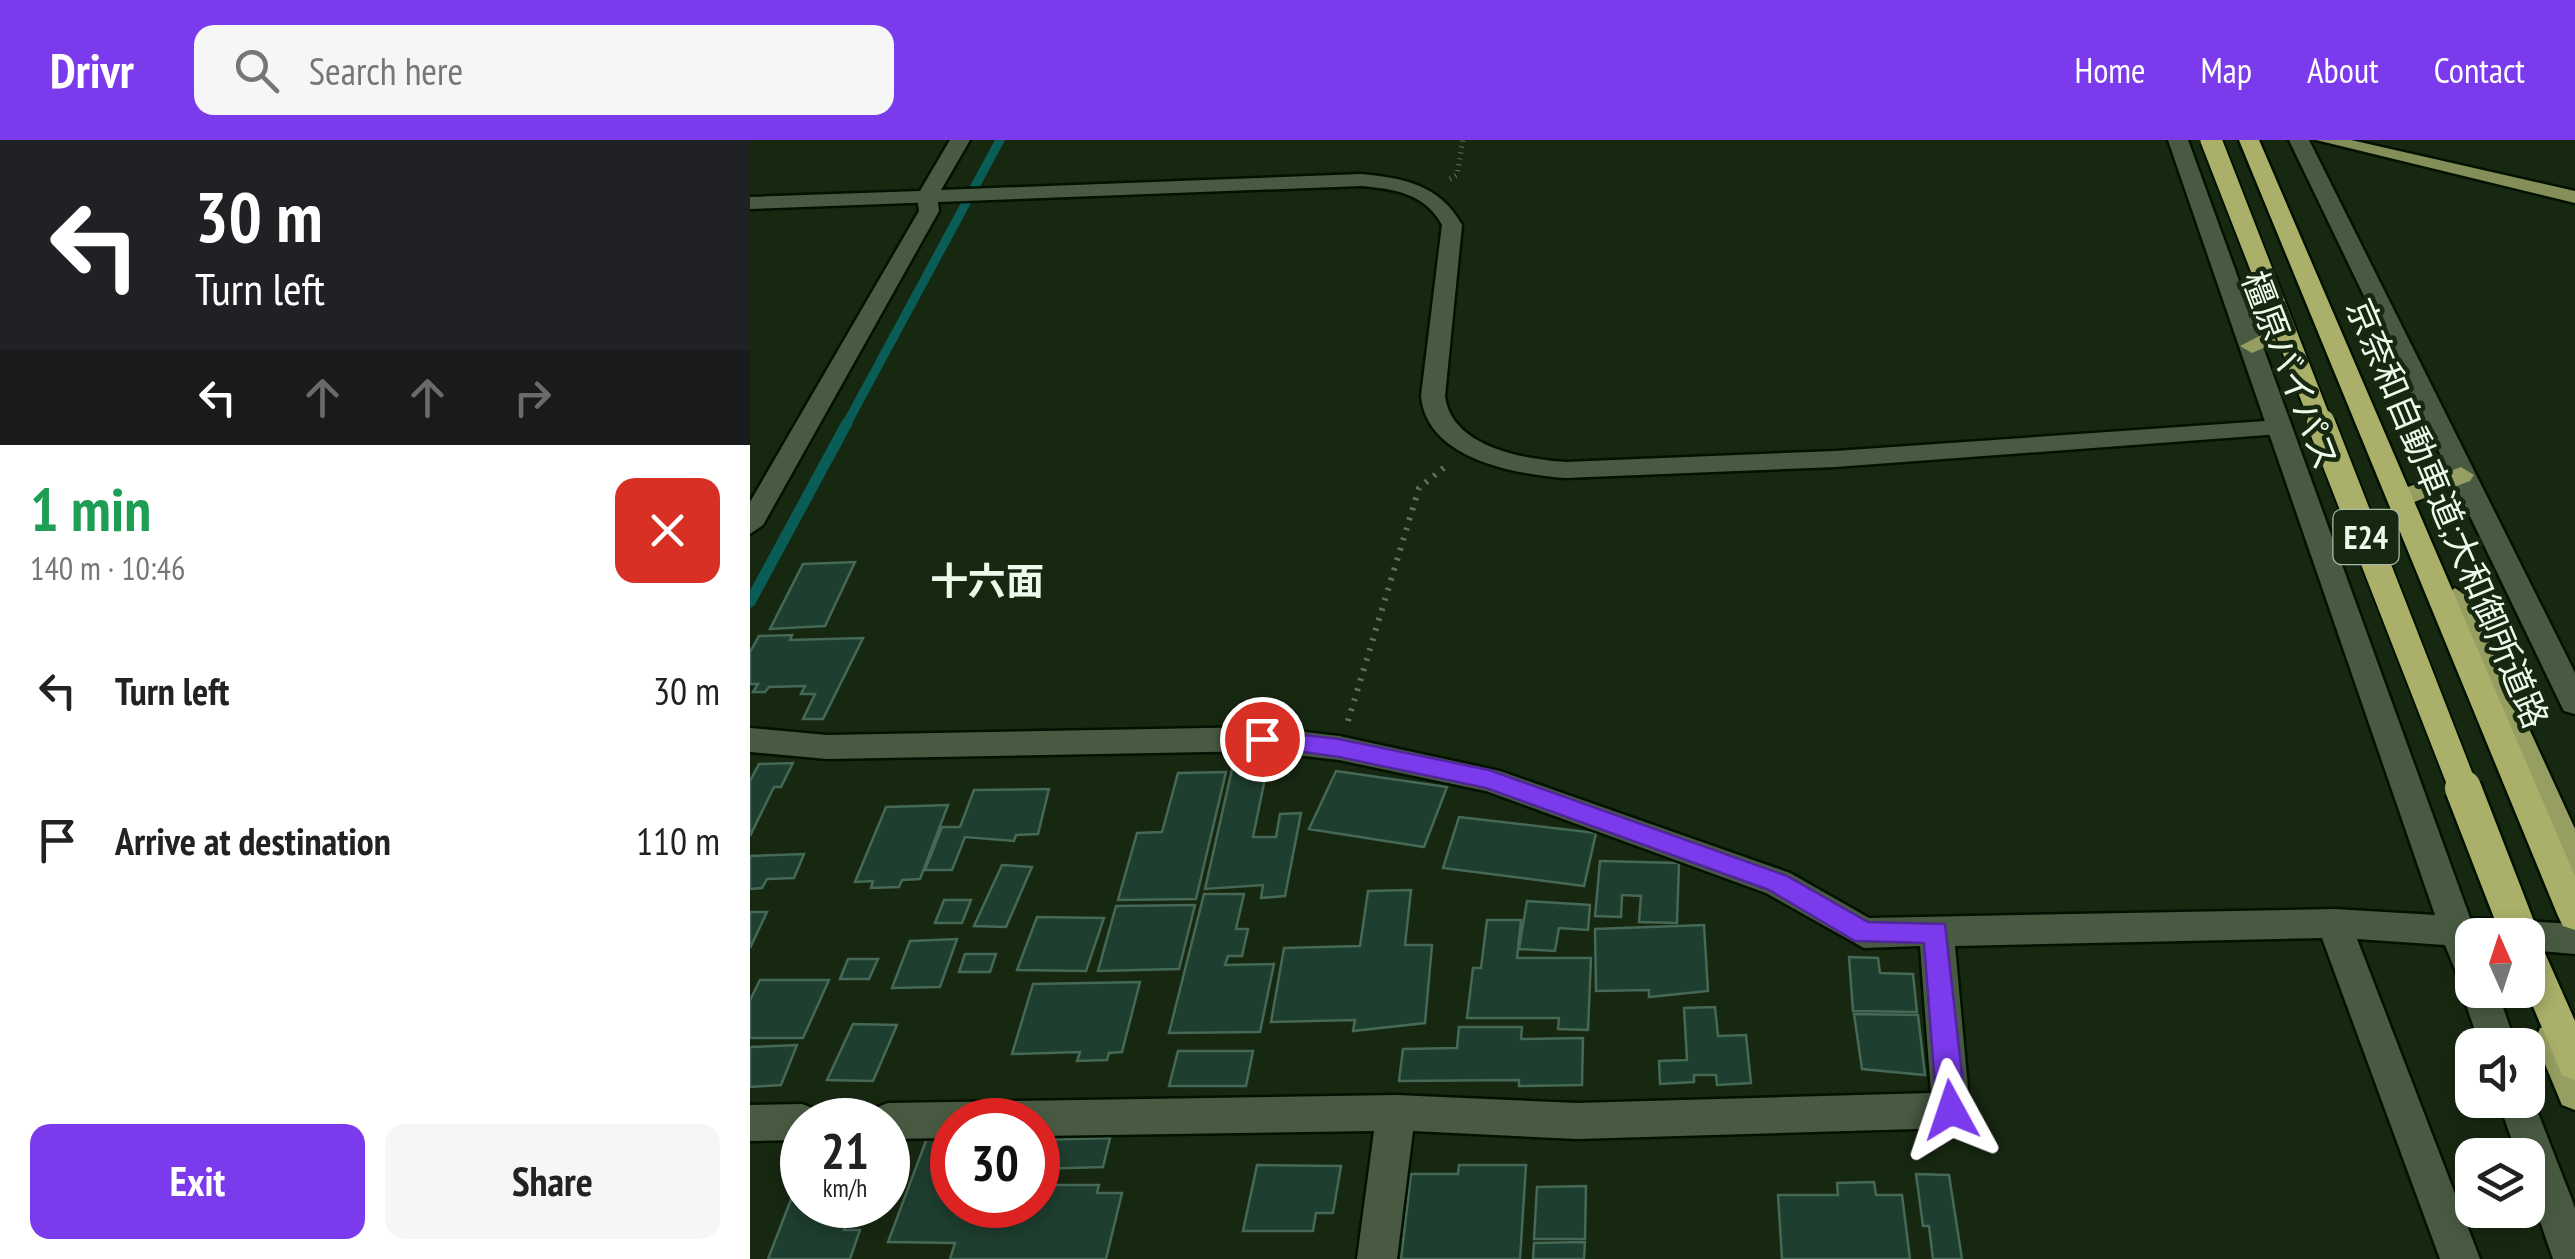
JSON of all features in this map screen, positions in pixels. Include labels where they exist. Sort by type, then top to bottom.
[{"type":"highway","name":"橿原バイパス","points":[[2207,140],[2265,340],[2507,918]]},
{"type":"highway","name":"E24","points":[[2207,140],[2508,918]]},
{"type":"highway","name":"京奈和自動車道;大和御所道路","points":[[2249,140],[2575,916]]},
{"type":"highway","name":"橿原バイパス","points":[[2259,140],[2409,496],[2575,865]]},
{"type":"highway","points":[[2409,496],[2461,475]]},
{"type":"highway","name":"E24","points":[[2545,1000],[2575,1063]]},
{"type":"highway","points":[[2540,1008],[2575,1093]]},
{"type":"main road","points":[[2326,140],[2575,196]]},
{"type":"street","points":[[750,525],[929,211],[960,140]]},
{"type":"street","points":[[2178,140],[2265,340],[2280,427],[2455,921]]},
{"type":"street","points":[[2299,140],[2575,703]]},
{"type":"street","points":[[750,203],[1360,180],[1425,192],[1438,201],[1452,225],[1433,396],[1436,415],[1470,446],[1527,468],[1564,470],[1835,459],[2280,427]]},
{"type":"street","points":[[750,740],[826,747],[1262,739],[1339,748],[1489,780],[1778,883],[1864,933],[2334,923],[2455,929]]},
{"type":"street","points":[[2334,923],[2460,1259]]},
{"type":"street","points":[[1060,1118],[1396,1113],[1577,1121],[1951,1110],[1936,932]]},
{"type":"street","points":[[2545,939],[2575,939]]},
{"type":"street","points":[[1377,1259],[1396,1113]]},
{"type":"street","points":[[2523,1118],[2573,1259]]},
{"type":"street","points":[[750,1123],[780,1122]]},
{"type":"path","points":[[1425,192],[1457,175],[1463,140]]},
{"type":"path","points":[[1339,748],[1419,488],[1470,446]]},
{"type":"building","points":[[855,562],[825,626],[770,629],[803,564]]},
{"type":"building","points":[[792,635],[790,640],[863,638],[823,719],[803,719],[815,694],[801,694],[805,686],[769,687],[765,692],[753,692],[758,684],[750,684],[750,652],[759,636]]},
{"type":"building","points":[[793,763],[781,787],[774,787],[750,836],[750,781],[759,764]]},
{"type":"building","points":[[1268,764],[1253,837],[1276,837],[1280,814],[1301,813],[1285,896],[1261,898],[1263,885],[1205,889],[1233,765]]},
{"type":"building","points":[[1336,771],[1447,787],[1424,847],[1309,829]]},
{"type":"building","points":[[1226,772],[1196,899],[1118,900],[1137,833],[1162,832],[1178,773]]},
{"type":"building","points":[[1049,789],[1038,834],[1016,835],[1014,841],[965,837],[952,870],[925,870],[942,827],[960,827],[974,790]]},
{"type":"building","points":[[948,805],[920,879],[902,880],[899,887],[871,888],[873,881],[855,882],[886,807]]},
{"type":"building","points":[[1459,817],[1596,833],[1584,886],[1443,868]]},
{"type":"building","points":[[804,854],[794,878],[767,879],[762,888],[750,889],[750,856]]},
{"type":"building","points":[[1600,861],[1679,863],[1677,923],[1639,922],[1641,896],[1622,895],[1621,917],[1595,916]]},
{"type":"building","points":[[1002,865],[1032,867],[1006,927],[974,926]]},
{"type":"building","points":[[1411,890],[1405,945],[1432,945],[1425,1023],[1353,1031],[1355,1020],[1271,1022],[1284,948],[1360,946],[1368,891]]},
{"type":"building","points":[[1204,894],[1244,894],[1236,929],[1248,929],[1242,956],[1228,956],[1225,965],[1274,964],[1260,1032],[1169,1033]]},
{"type":"building","points":[[944,900],[971,900],[962,923],[935,923]]},
{"type":"building","points":[[1527,901],[1590,905],[1588,930],[1559,928],[1555,951],[1519,949]]},
{"type":"building","points":[[1195,905],[1179,969],[1098,971],[1116,906]]},
{"type":"building","points":[[750,912],[767,912],[750,948]]},
{"type":"building","points":[[1037,917],[1104,918],[1086,971],[1017,970]]},
{"type":"building","points":[[1487,920],[1521,920],[1517,958],[1591,958],[1588,1030],[1558,1029],[1559,1018],[1467,1018],[1473,968],[1481,968]]},
{"type":"building","points":[[1704,925],[1708,991],[1649,997],[1649,990],[1596,991],[1595,929]]},
{"type":"building","points":[[957,939],[940,987],[892,988],[910,941]]},
{"type":"building","points":[[965,954],[996,954],[990,972],[959,972]]},
{"type":"building","points":[[1849,957],[1878,958],[1880,973],[1913,974],[1917,1012],[1853,1011]]},
{"type":"building","points":[[848,959],[878,959],[869,979],[840,979]]},
{"type":"building","points":[[760,980],[829,980],[803,1038],[750,1038],[750,1000]]},
{"type":"building","points":[[1140,982],[1122,1052],[1109,1053],[1107,1060],[1077,1061],[1080,1052],[1012,1054],[1033,984]]},
{"type":"building","points":[[1715,1007],[1718,1036],[1746,1035],[1751,1083],[1717,1085],[1716,1075],[1694,1075],[1694,1082],[1660,1084],[1659,1061],[1687,1060],[1684,1008]]},
{"type":"building","points":[[1854,1014],[1918,1015],[1925,1075],[1862,1069]]},
{"type":"building","points":[[853,1024],[897,1025],[873,1081],[827,1080]]},
{"type":"building","points":[[1459,1027],[1522,1027],[1521,1039],[1583,1038],[1582,1085],[1519,1086],[1519,1080],[1399,1081],[1403,1049],[1457,1048]]},
{"type":"building","points":[[797,1045],[781,1085],[750,1087],[750,1047]]},
{"type":"building","points":[[1178,1051],[1253,1051],[1246,1086],[1169,1086]]},
{"type":"building","points":[[930,1138],[930,1228],[1060,1228],[1060,1185],[1099,1185],[1097,1193],[1122,1193],[1106,1259],[950,1259],[955,1243],[888,1242],[893,1228],[910,1228],[910,1183]]},
{"type":"building","points":[[1110,1138],[1103,1167],[1060,1168],[1060,1139]]},
{"type":"building","points":[[1257,1165],[1341,1166],[1333,1213],[1316,1213],[1313,1231],[1243,1231]]},
{"type":"building","points":[[1459,1165],[1526,1165],[1520,1259],[1401,1259],[1411,1174],[1458,1174]]},
{"type":"building","points":[[1916,1174],[1949,1175],[1962,1259],[1933,1259],[1929,1226],[1923,1226]]},
{"type":"building","points":[[1874,1182],[1876,1195],[1902,1195],[1910,1259],[1782,1259],[1778,1195],[1838,1195],[1837,1183]]},
{"type":"building","points":[[1586,1186],[1585,1239],[1534,1239],[1537,1187]]},
{"type":"building","points":[[780,1228],[860,1230],[850,1259],[768,1259]]},
{"type":"building","points":[[1585,1242],[1584,1259],[1533,1259],[1534,1243]]},
{"type":"waterway","points":[[846,425],[1000,140]]},
{"type":"waterway","points":[[750,602],[847,423]]},
{"type":"district","name":"十六面","points":[[987,580]]},
{"type":"route","points":[[1262,739],[1339,748],[1489,780],[1778,883],[1864,933],[1936,932],[1951,1110]]}]
